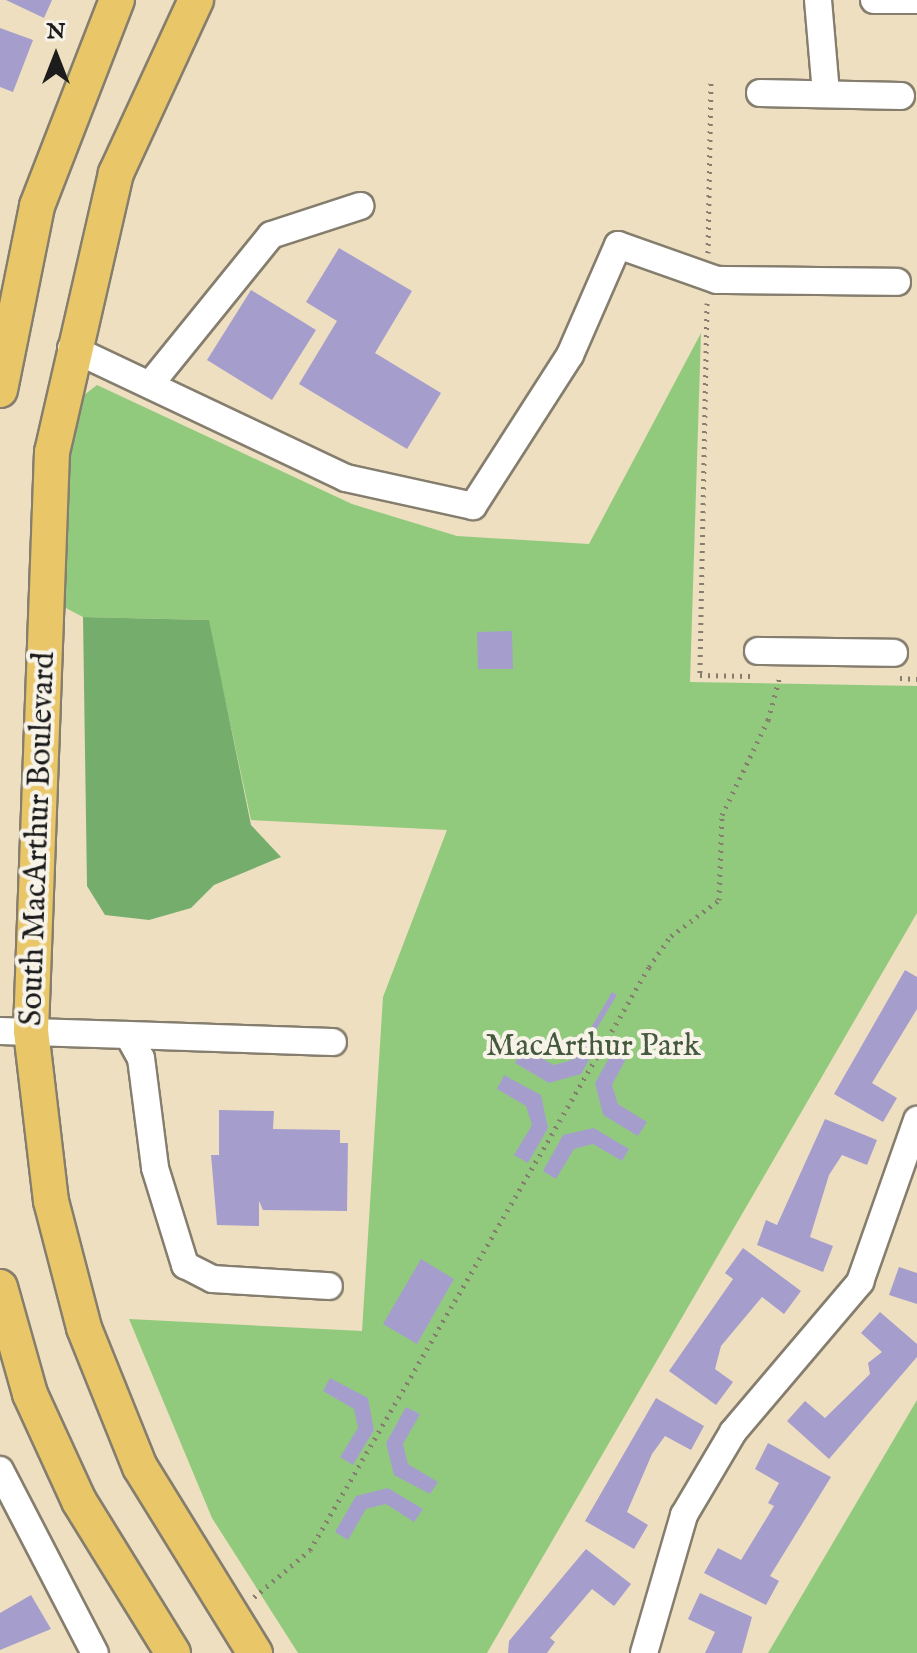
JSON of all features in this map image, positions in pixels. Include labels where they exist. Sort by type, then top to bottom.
[{"type":"main road","points":[[0,390],[37,206],[117,0]]},
{"type":"main road","name":"South MacArthur Boulevard","points":[[196,0],[116,173],[71,348],[52,452],[16,1031],[51,1201],[84,1328],[140,1467],[227,1614],[255,1653]]},
{"type":"main road","points":[[0,1287],[30,1394],[79,1501],[173,1653]]},
{"type":"street","points":[[818,0],[826,94]]},
{"type":"street","points":[[874,0],[917,0]]},
{"type":"street","points":[[760,93],[901,96]]},
{"type":"street","points":[[152,382],[271,235],[360,206]]},
{"type":"street","points":[[71,348],[152,382],[346,478],[473,506],[570,355],[618,245],[707,277],[897,282]]},
{"type":"street","points":[[758,651],[890,665]]},
{"type":"street","points":[[16,1031],[333,1042]]},
{"type":"street","points":[[128,1035],[141,1058],[155,1168],[185,1265],[213,1279],[329,1286]]},
{"type":"street","points":[[644,1653],[684,1515],[733,1432],[860,1282],[917,1120]]},
{"type":"street","points":[[0,1470],[95,1653]]},
{"type":"path","points":[[711,78],[700,675],[795,676]]},
{"type":"path","points":[[890,665],[917,679]]},
{"type":"path","points":[[227,1614],[274,1585],[310,1550],[649,967],[671,936],[719,900],[718,831],[780,676]]},
{"type":"green space","name":"MacArthur Park","points":[[701,333],[690,682],[917,686],[917,913],[487,1653],[298,1653],[212,1518],[129,1319],[362,1331],[383,997],[447,830],[251,820],[208,620],[83,617],[62,606],[71,405],[97,385],[352,504],[457,536],[589,544]]},
{"type":"green space","points":[[83,617],[209,620],[251,825],[281,857],[214,885],[191,908],[149,920],[105,915],[87,886]]},
{"type":"green space","points":[[917,1400],[917,1653],[768,1653]]},
{"type":"building","points":[[6,0],[52,0],[44,18]]},
{"type":"building","points":[[0,28],[33,40],[13,92],[0,87]]},
{"type":"building","points":[[339,248],[412,291],[375,353],[441,393],[407,449],[299,384],[337,321],[306,302]]},
{"type":"building","points":[[251,290],[316,330],[272,400],[207,360]]},
{"type":"building","points":[[512,631],[513,669],[478,669],[477,632]]},
{"type":"building","points":[[905,970],[917,977],[917,1009],[872,1083],[897,1098],[883,1122],[834,1094]]},
{"type":"building","points":[[612,992],[617,995],[593,1035],[601,1039],[581,1074],[549,1083],[515,1063],[523,1048],[554,1065],[572,1060]]},
{"type":"building","points":[[615,1047],[628,1055],[612,1085],[618,1104],[647,1122],[638,1136],[603,1115],[595,1083]]},
{"type":"building","points":[[504,1075],[541,1095],[548,1128],[528,1163],[514,1155],[532,1125],[526,1106],[497,1089]]},
{"type":"building","points":[[219,1110],[274,1111],[273,1129],[340,1130],[340,1143],[348,1143],[347,1211],[263,1210],[259,1201],[259,1226],[217,1225],[211,1155],[219,1155]]},
{"type":"building","points":[[825,1119],[877,1140],[867,1165],[842,1155],[829,1175],[810,1237],[833,1246],[823,1272],[757,1245],[766,1220],[777,1225]]},
{"type":"building","points":[[594,1128],[629,1149],[622,1161],[593,1144],[574,1149],[556,1179],[543,1171],[563,1135]]},
{"type":"building","points":[[743,1248],[801,1291],[784,1314],[762,1297],[721,1346],[715,1369],[733,1382],[716,1405],[669,1371],[733,1279],[725,1273]]},
{"type":"building","points":[[421,1259],[454,1279],[417,1344],[383,1324]]},
{"type":"building","points":[[899,1267],[917,1273],[917,1304],[889,1295]]},
{"type":"building","points":[[880,1312],[917,1344],[917,1357],[829,1459],[787,1421],[805,1401],[825,1418],[870,1374],[868,1363],[882,1352],[861,1333]]},
{"type":"building","points":[[330,1378],[368,1398],[374,1430],[353,1465],[340,1457],[358,1428],[354,1409],[323,1391]]},
{"type":"building","points":[[656,1398],[704,1426],[691,1450],[665,1436],[652,1454],[627,1512],[648,1525],[634,1549],[585,1521]]},
{"type":"building","points":[[406,1407],[420,1414],[403,1444],[408,1464],[438,1482],[430,1494],[394,1475],[386,1443]]},
{"type":"building","points":[[768,1443],[831,1477],[770,1576],[779,1581],[766,1605],[704,1573],[718,1548],[741,1560],[774,1506],[768,1503],[779,1483],[755,1469]]},
{"type":"building","points":[[388,1488],[423,1509],[414,1522],[386,1504],[366,1509],[348,1540],[335,1532],[356,1496]]},
{"type":"building","points":[[586,1549],[631,1584],[614,1606],[592,1589],[550,1638],[555,1642],[547,1653],[508,1653],[509,1641]]},
{"type":"building","points":[[700,1593],[752,1617],[742,1653],[705,1653],[715,1632],[688,1619]]},
{"type":"building","points":[[31,1595],[51,1629],[0,1650],[0,1613]]}]
